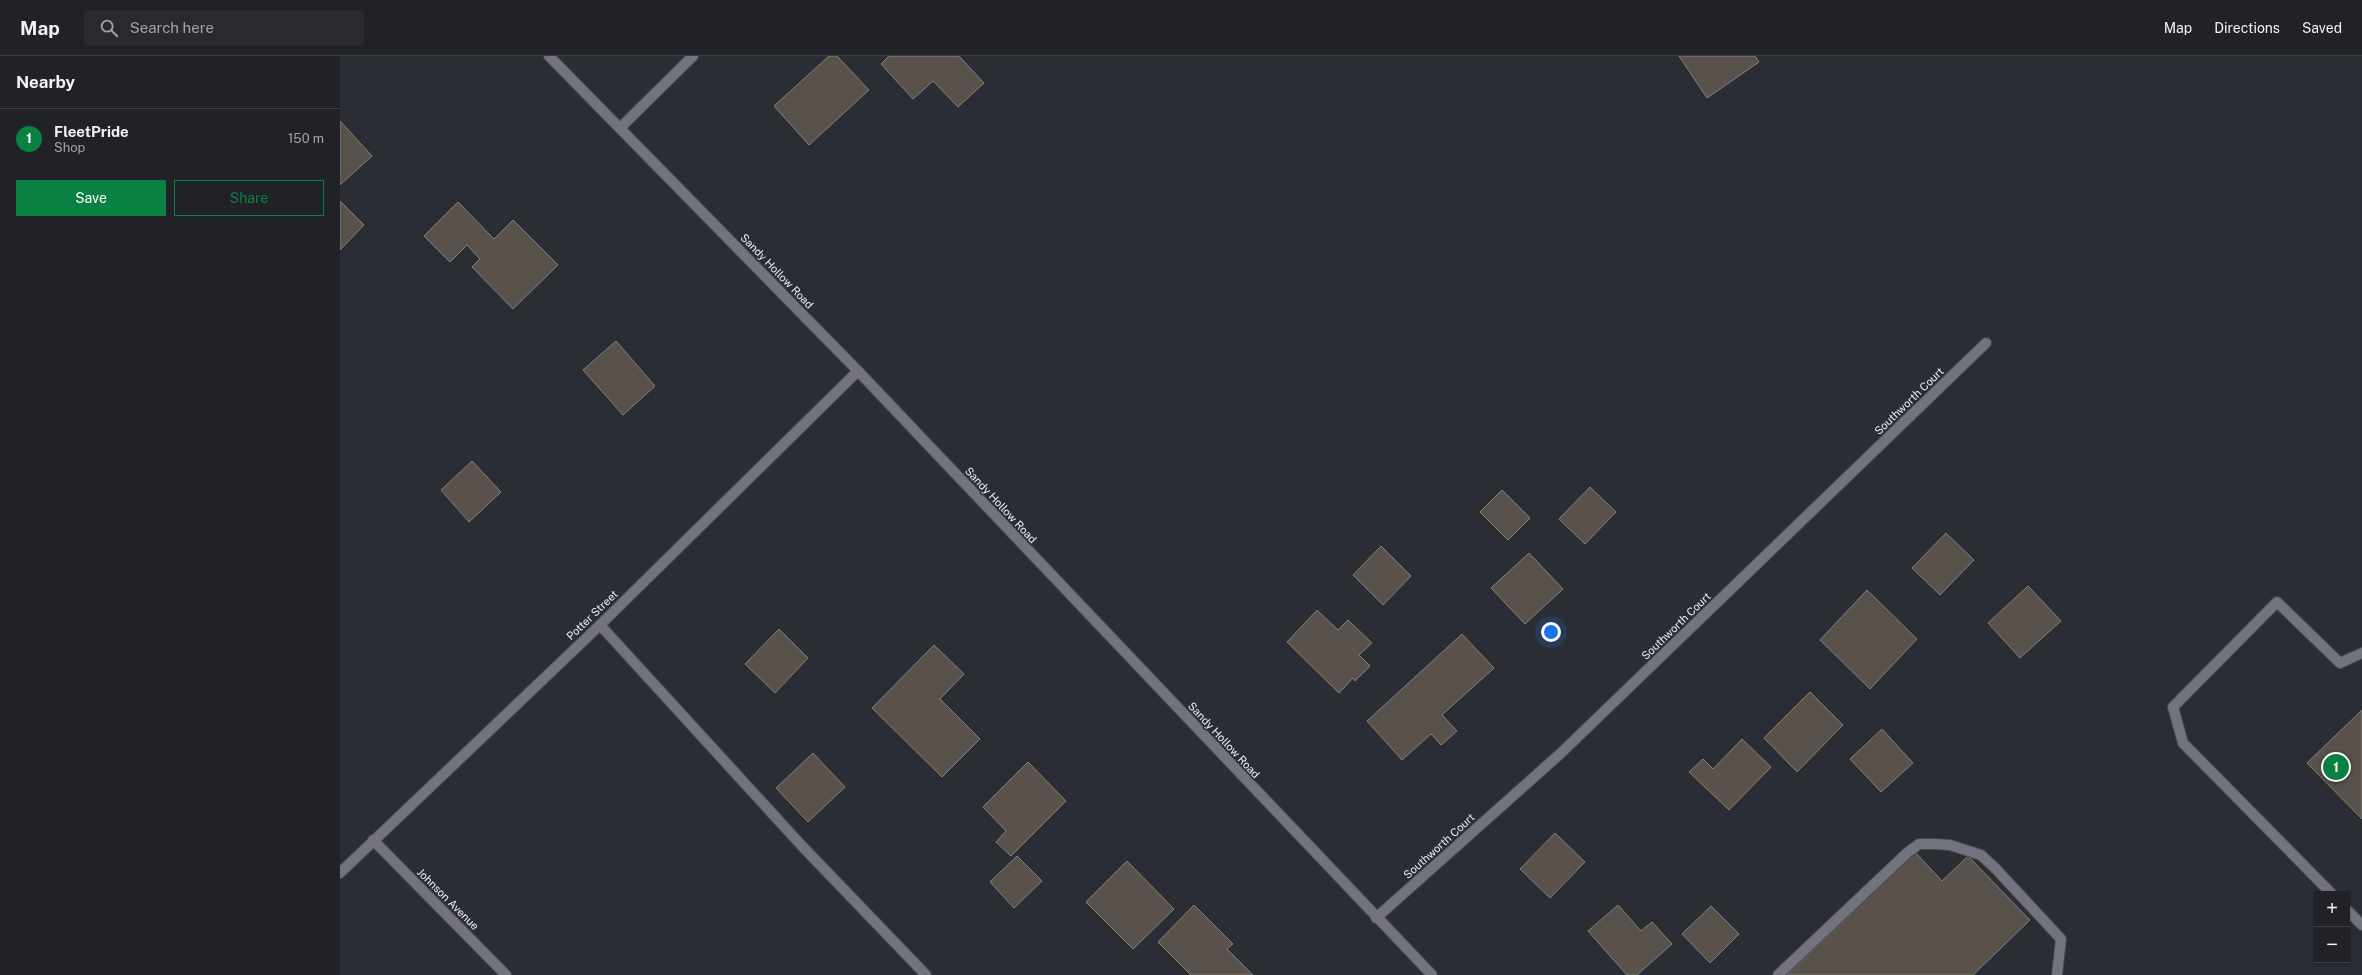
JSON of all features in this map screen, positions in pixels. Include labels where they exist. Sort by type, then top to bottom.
[{"type":"street","name":"Sandy Hollow Road","points":[[549,56],[858,371],[1376,918],[1432,975]]},
{"type":"street","points":[[620,128],[693,56]]},
{"type":"street","name":"Southworth Court","points":[[1376,918],[1561,754],[1986,343]]},
{"type":"street","name":"Potter Street","points":[[340,873],[600,625],[858,371]]},
{"type":"street","points":[[2329,891],[2183,743],[2173,707],[2277,602],[2340,663],[2362,653]]},
{"type":"street","points":[[600,625],[802,846],[926,975]]},
{"type":"street","name":"Johnson Avenue","points":[[373,840],[506,975]]},
{"type":"street","points":[[1778,975],[1907,853],[1919,844],[1950,845],[1981,855],[2007,880],[2061,939],[2057,975]]},
{"type":"street","points":[[2350,913],[2362,925]]},
{"type":"building","points":[[829,56],[837,56],[869,90],[809,145],[774,106]]},
{"type":"building","points":[[889,56],[959,56],[984,83],[958,107],[933,81],[913,99],[881,64]]},
{"type":"building","points":[[1679,56],[1755,56],[1759,62],[1707,98]]},
{"type":"building","points":[[340,121],[372,156],[340,185]]},
{"type":"building","points":[[340,201],[364,225],[340,250]]},
{"type":"building","points":[[458,202],[494,239],[513,220],[558,265],[513,309],[472,267],[480,259],[467,245],[450,262],[424,236]]},
{"type":"building","points":[[616,341],[655,386],[623,415],[583,370]]},
{"type":"building","points":[[472,461],[501,492],[469,522],[441,490]]},
{"type":"building","points":[[1590,487],[1616,512],[1585,544],[1559,519]]},
{"type":"building","points":[[1502,490],[1530,518],[1508,540],[1480,512]]},
{"type":"building","points":[[1946,533],[1974,560],[1940,595],[1912,568]]},
{"type":"building","points":[[1381,546],[1411,576],[1383,605],[1353,575]]},
{"type":"building","points":[[1529,553],[1563,589],[1525,624],[1491,588]]},
{"type":"building","points":[[2028,586],[2061,621],[2020,658],[1988,623]]},
{"type":"building","points":[[1867,590],[1917,639],[1870,689],[1820,640]]},
{"type":"building","points":[[1317,610],[1338,630],[1348,620],[1372,643],[1359,655],[1370,666],[1355,681],[1353,678],[1339,693],[1287,642]]},
{"type":"building","points":[[779,629],[808,658],[775,693],[745,664]]},
{"type":"building","points":[[1462,634],[1494,668],[1442,715],[1457,731],[1441,745],[1431,734],[1402,760],[1367,721]]},
{"type":"building","points":[[934,645],[964,674],[940,699],[980,739],[942,777],[872,708]]},
{"type":"building","points":[[1810,692],[1843,725],[1797,772],[1764,738]]},
{"type":"building","points":[[2362,710],[2362,819],[2307,763]]},
{"type":"building","points":[[1882,729],[1913,763],[1881,792],[1850,759]]},
{"type":"building","points":[[1742,739],[1771,767],[1729,810],[1689,772],[1703,759],[1713,769]]},
{"type":"building","points":[[813,753],[845,787],[808,822],[776,788]]},
{"type":"building","points":[[1028,762],[1066,801],[1011,856],[996,842],[1006,831],[983,807]]},
{"type":"building","points":[[1555,833],[1585,862],[1550,898],[1520,869]]},
{"type":"building","points":[[1915,852],[1942,881],[1968,856],[2030,920],[1973,975],[1787,975]]},
{"type":"building","points":[[1017,856],[1042,881],[1014,908],[990,882]]},
{"type":"building","points":[[1127,861],[1174,909],[1133,949],[1086,902]]},
{"type":"building","points":[[1194,905],[1233,944],[1227,949],[1253,975],[1191,975],[1158,942]]},
{"type":"building","points":[[1618,905],[1641,931],[1652,922],[1672,944],[1637,975],[1627,975],[1588,931]]},
{"type":"building","points":[[1711,906],[1739,934],[1710,963],[1682,934]]},
{"type":"place","name":"FleetPride","points":[[2336,767]]}]
